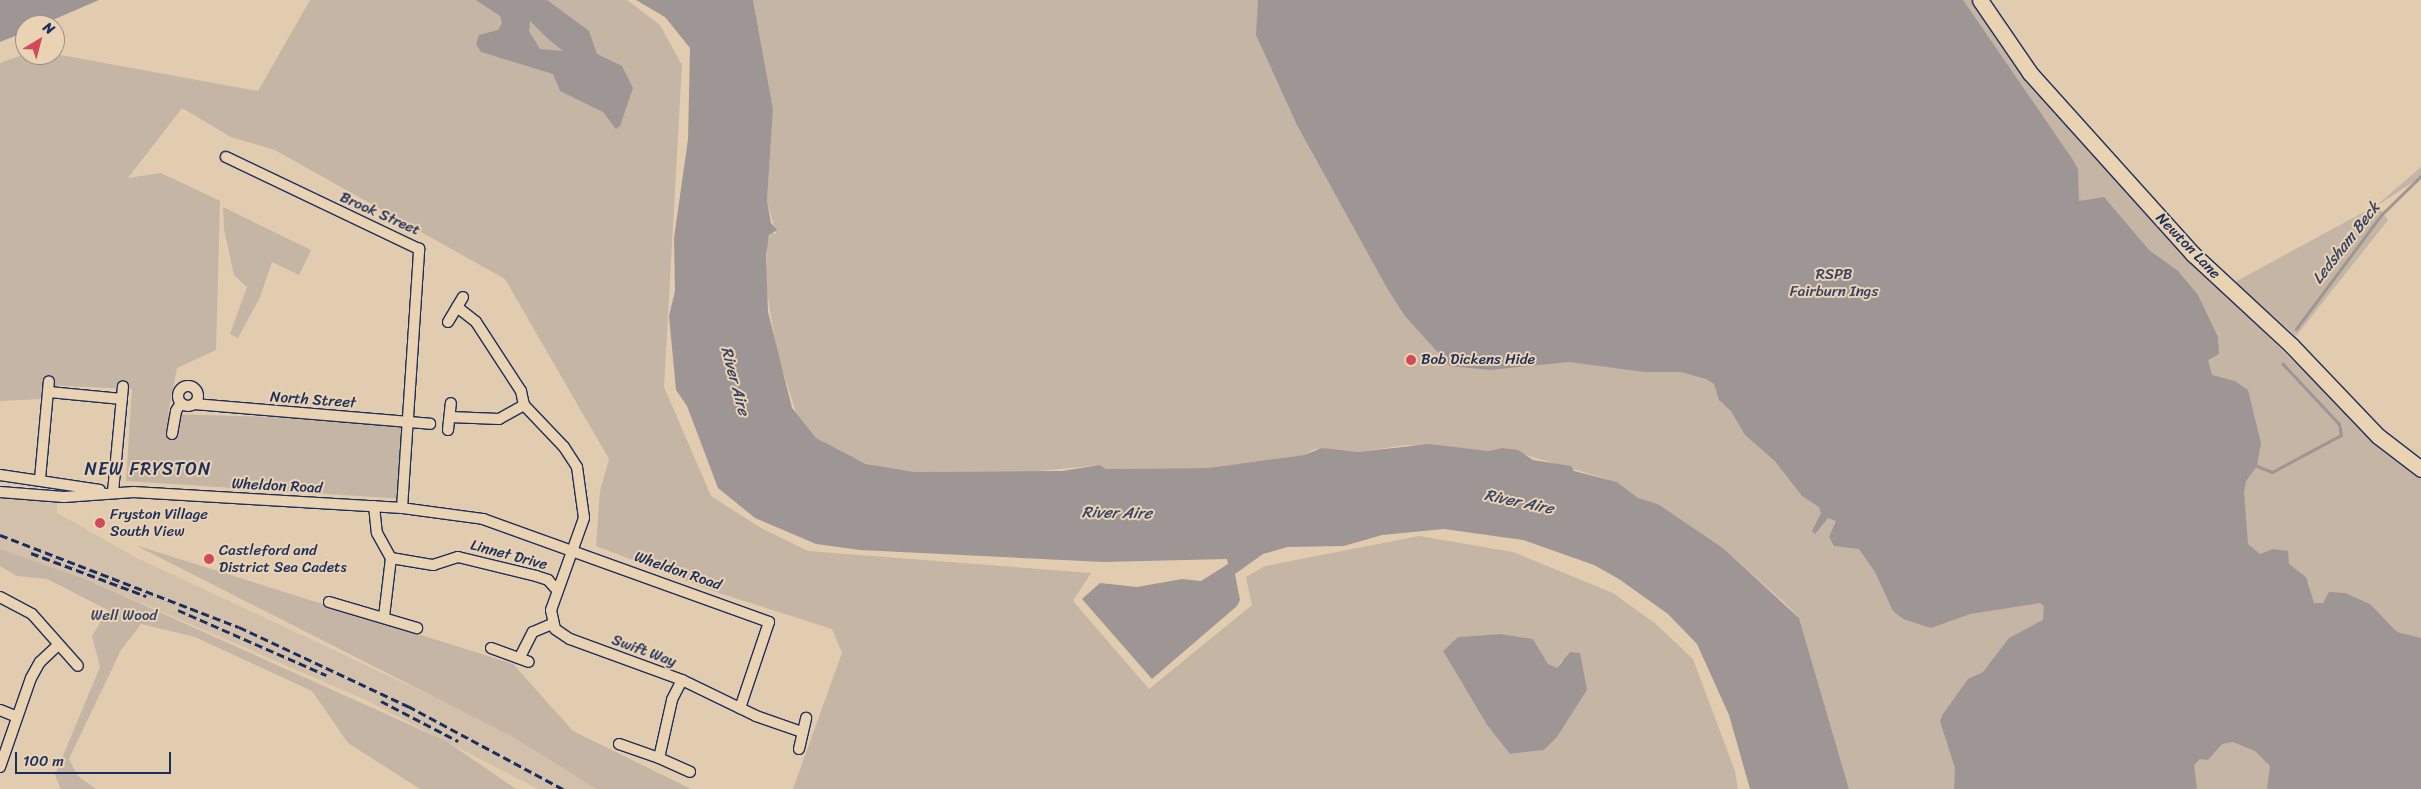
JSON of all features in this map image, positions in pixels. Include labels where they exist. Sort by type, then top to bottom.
[{"type":"street","name":"Newton Lane","points":[[1980,0],[2030,72],[2192,254],[2291,345],[2378,436],[2421,469]]},
{"type":"street","name":"Brook Street","points":[[226,157],[420,249],[410,421]]},
{"type":"street","points":[[448,322],[463,297]]},
{"type":"street","points":[[457,307],[476,322],[521,391],[524,405],[564,447],[577,467],[584,518],[575,550],[557,590],[552,624],[533,632],[525,660],[492,648]]},
{"type":"street","points":[[40,479],[49,380]]},
{"type":"street","points":[[172,434],[176,411],[181,403],[179,391],[187,385],[198,392],[194,404]]},
{"type":"street","points":[[0,475],[40,479],[111,492],[123,386]]},
{"type":"street","points":[[48,392],[122,400]]},
{"type":"street","name":"North Street","points":[[181,403],[430,424]]},
{"type":"street","points":[[448,430],[451,403]]},
{"type":"street","points":[[450,417],[499,419],[524,405]]},
{"type":"street","points":[[402,508],[410,421]]},
{"type":"street","name":"Wheldon Road","points":[[0,492],[64,497],[111,492],[374,506],[483,519],[575,550],[769,622],[740,708]]},
{"type":"street","points":[[374,506],[377,533],[391,558],[384,617]]},
{"type":"street","name":"Linnet Drive","points":[[391,558],[433,566],[458,557],[536,576],[548,580],[557,590]]},
{"type":"street","points":[[0,597],[32,614],[78,666]]},
{"type":"street","points":[[329,602],[417,628]]},
{"type":"street","name":"Swift Way","points":[[552,624],[570,639],[682,680],[740,708],[802,732]]},
{"type":"street","points":[[0,766],[17,717],[40,662],[58,645]]},
{"type":"street","points":[[659,758],[672,700],[682,680]]},
{"type":"street","points":[[0,710],[17,717]]},
{"type":"street","points":[[798,749],[806,718]]},
{"type":"street","points":[[619,744],[659,758],[690,772]]},
{"type":"shaded area","points":[[0,497],[57,501],[57,513],[137,558],[436,698],[515,738],[596,789],[538,789],[368,701],[88,580],[0,549]]},
{"type":"green space","points":[[310,0],[627,0],[660,25],[682,65],[664,387],[711,496],[761,528],[808,551],[1091,573],[1073,601],[1149,689],[1252,605],[1246,577],[1265,566],[1419,536],[1513,552],[1613,593],[1656,624],[1693,659],[1735,771],[1738,789],[793,789],[842,653],[832,629],[716,592],[596,546],[600,491],[609,459],[505,279],[275,150],[231,137],[182,108],[128,178],[161,173],[220,201],[216,350],[177,368],[168,414],[410,421],[403,499],[126,481],[132,389],[43,385],[40,399],[0,401],[0,63],[15,58],[15,65],[65,65],[65,56],[258,91]],"holes":[[[1501,634],[1533,639],[1548,665],[1557,668],[1562,660],[1587,690],[1557,737],[1544,750],[1510,754],[1487,725],[1443,651],[1458,637]]]},
{"type":"green space","name":"RSPB Fairburn Ings","points":[[753,0],[1974,0],[2196,266],[2384,450],[2421,477],[2421,789],[1849,789],[1799,618],[1788,606],[1723,548],[1658,504],[1638,498],[1617,482],[1502,448],[1488,451],[1406,445],[1358,452],[1315,449],[1304,455],[1208,468],[1106,469],[1100,465],[1040,471],[914,472],[879,468],[847,456],[816,438],[798,419],[776,349],[766,284],[767,243],[771,233],[776,234],[767,201],[773,109]]},
{"type":"green space","points":[[2421,167],[2421,177],[2378,205],[2388,220],[2296,336],[2235,282],[2377,205]]},
{"type":"green space","points":[[223,207],[311,250],[299,275],[272,262],[260,297],[238,338],[230,334],[247,287],[234,275],[224,229]]},
{"type":"green space","points":[[135,545],[513,664],[573,731],[691,789],[596,789],[515,738]]},
{"type":"green space","name":"Well Wood","points":[[0,549],[88,580],[446,741],[516,789],[420,789],[348,743],[312,691],[195,637],[141,624],[121,650],[69,759],[78,776],[96,789],[61,789],[55,775],[100,667],[92,636],[108,610],[47,579],[17,576],[0,566]]},
{"type":"water","points":[[0,0],[99,0],[64,15],[15,15],[15,36],[0,42]]},
{"type":"water","points":[[476,0],[547,0],[589,31],[597,54],[622,66],[633,88],[620,126],[616,129],[603,112],[560,91],[553,74],[481,52],[476,44],[479,35],[498,30],[502,23],[500,16]],"holes":[[[530,21],[563,51],[540,49],[529,31]]]},
{"type":"water","name":"River Aire","points":[[636,0],[753,0],[773,109],[767,201],[771,223],[777,230],[769,235],[766,255],[768,312],[792,408],[816,438],[866,464],[914,472],[1062,471],[1100,465],[1106,469],[1208,468],[1304,455],[1322,448],[1358,452],[1429,444],[1488,451],[1502,448],[1518,450],[1533,460],[1571,466],[1574,471],[1617,482],[1638,498],[1658,504],[1723,548],[1799,618],[1849,789],[1750,789],[1729,715],[1697,644],[1668,614],[1619,579],[1594,565],[1523,540],[1444,529],[1382,535],[1344,546],[1288,547],[1263,554],[1235,574],[1240,600],[1237,606],[1152,679],[1082,599],[1100,583],[1137,587],[1182,579],[1201,581],[1228,564],[1227,559],[1104,562],[860,550],[816,544],[755,518],[718,488],[687,406],[676,390],[669,316],[675,291],[674,238],[688,139],[690,48],[665,17]]},
{"type":"water","points":[[1258,0],[1963,0],[2073,160],[2078,169],[2079,201],[2104,197],[2149,250],[2178,271],[2198,295],[2218,337],[2219,354],[2208,360],[2212,375],[2235,381],[2248,390],[2261,443],[2257,466],[2246,481],[2244,492],[2248,544],[2260,554],[2273,549],[2288,551],[2289,564],[2306,577],[2314,603],[2323,603],[2329,592],[2345,593],[2370,604],[2397,632],[2421,638],[2421,789],[2267,789],[2270,766],[2255,751],[2233,742],[2222,744],[2208,760],[2200,759],[2194,765],[2197,789],[1954,789],[1955,768],[1940,721],[1943,714],[1968,679],[1983,672],[2009,638],[2043,620],[2044,606],[2040,603],[1970,614],[1931,628],[1903,619],[1893,611],[1875,572],[1859,549],[1834,546],[1829,537],[1836,521],[1828,518],[1815,534],[1812,531],[1821,513],[1819,507],[1802,496],[1775,461],[1745,435],[1731,411],[1719,400],[1714,384],[1706,379],[1681,372],[1645,372],[1569,362],[1490,370],[1450,366],[1405,316],[1387,288],[1297,125],[1256,35]]},
{"type":"water","points":[[1501,634],[1533,639],[1548,664],[1557,668],[1570,652],[1580,653],[1587,690],[1557,737],[1544,750],[1510,754],[1487,725],[1443,651],[1458,637]]},
{"type":"waterway","name":"Ledsham Beck","points":[[2296,329],[2381,215],[2421,176]]},
{"type":"waterway","points":[[2257,466],[2272,472],[2341,435],[2339,424],[2282,363]]},
{"type":"railway","points":[[0,535],[239,627],[408,706],[563,789]]},
{"type":"railway","points":[[31,553],[146,596]]},
{"type":"railway","points":[[178,610],[326,675]]},
{"type":"railway","points":[[381,701],[458,741]]},
{"type":"place","name":"Bob Dickens Hide","points":[[1411,360]]},
{"type":"place","name":"Fryston Village South View","points":[[100,523]]},
{"type":"place","name":"Castleford and District Sea Cadets","points":[[209,559]]},
{"type":"district","name":"NEW FRYSTON","points":[[148,469]]}]
